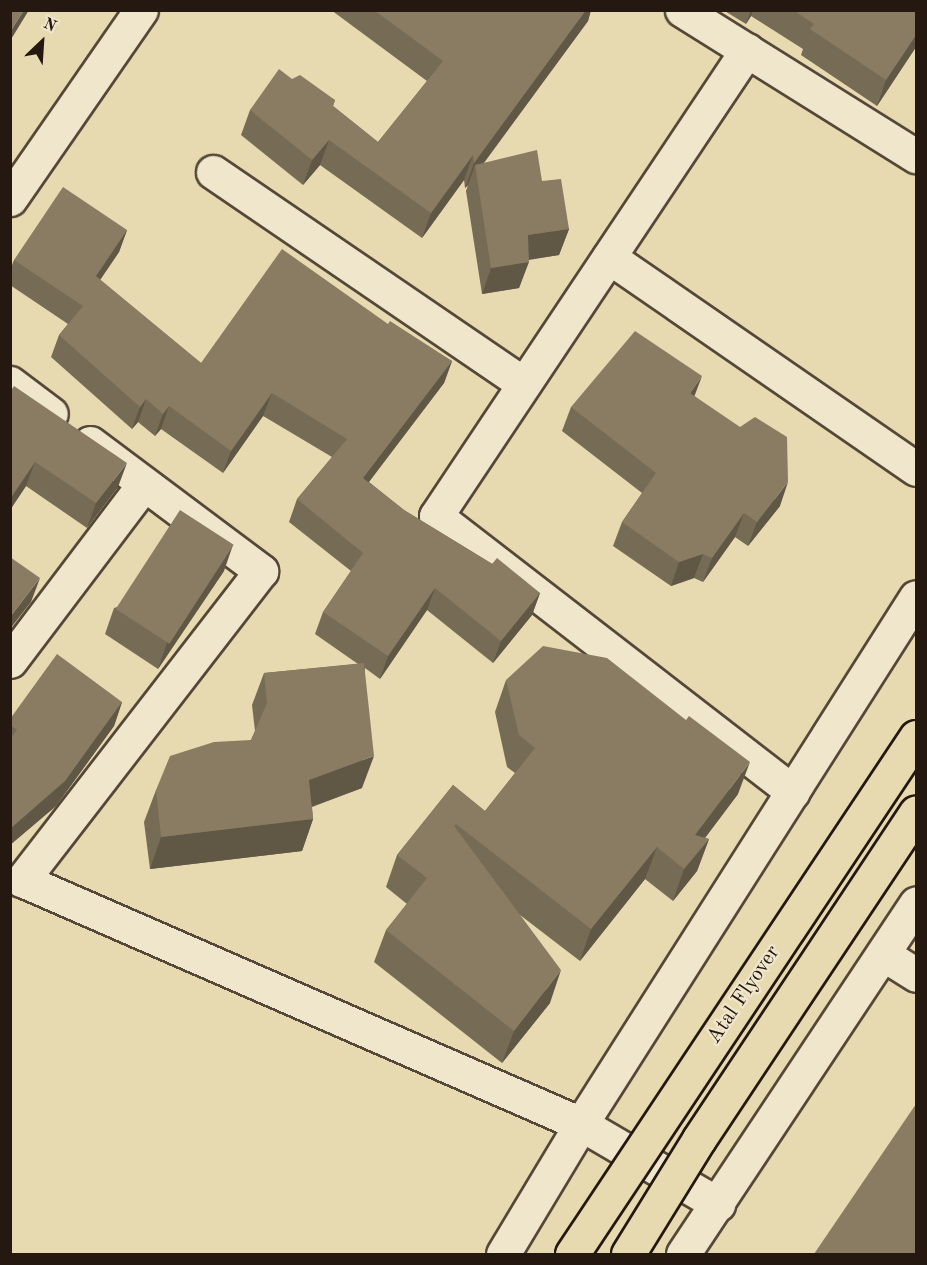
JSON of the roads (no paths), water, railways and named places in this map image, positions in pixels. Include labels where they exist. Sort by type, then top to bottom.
[{"type":"main road","name":"Atal Flyover","points":[[572,1254],[916,736]]},
{"type":"main road","name":"Atal Flyover","points":[[628,1254],[706,1129],[916,813]]},
{"type":"street","points":[[10,199],[141,10]]},
{"type":"street","points":[[682,10],[916,156]]},
{"type":"street","points":[[747,50],[436,516],[793,792]]},
{"type":"street","points":[[213,171],[524,384]]},
{"type":"street","points":[[609,257],[916,469]]},
{"type":"street","points":[[10,383],[261,571],[16,886],[581,1124],[718,1204]]},
{"type":"street","points":[[10,661],[144,484]]},
{"type":"street","points":[[503,1254],[581,1124],[916,597]]},
{"type":"street","points":[[683,1254],[916,903]]},
{"type":"street","points":[[883,954],[916,975]]}]
